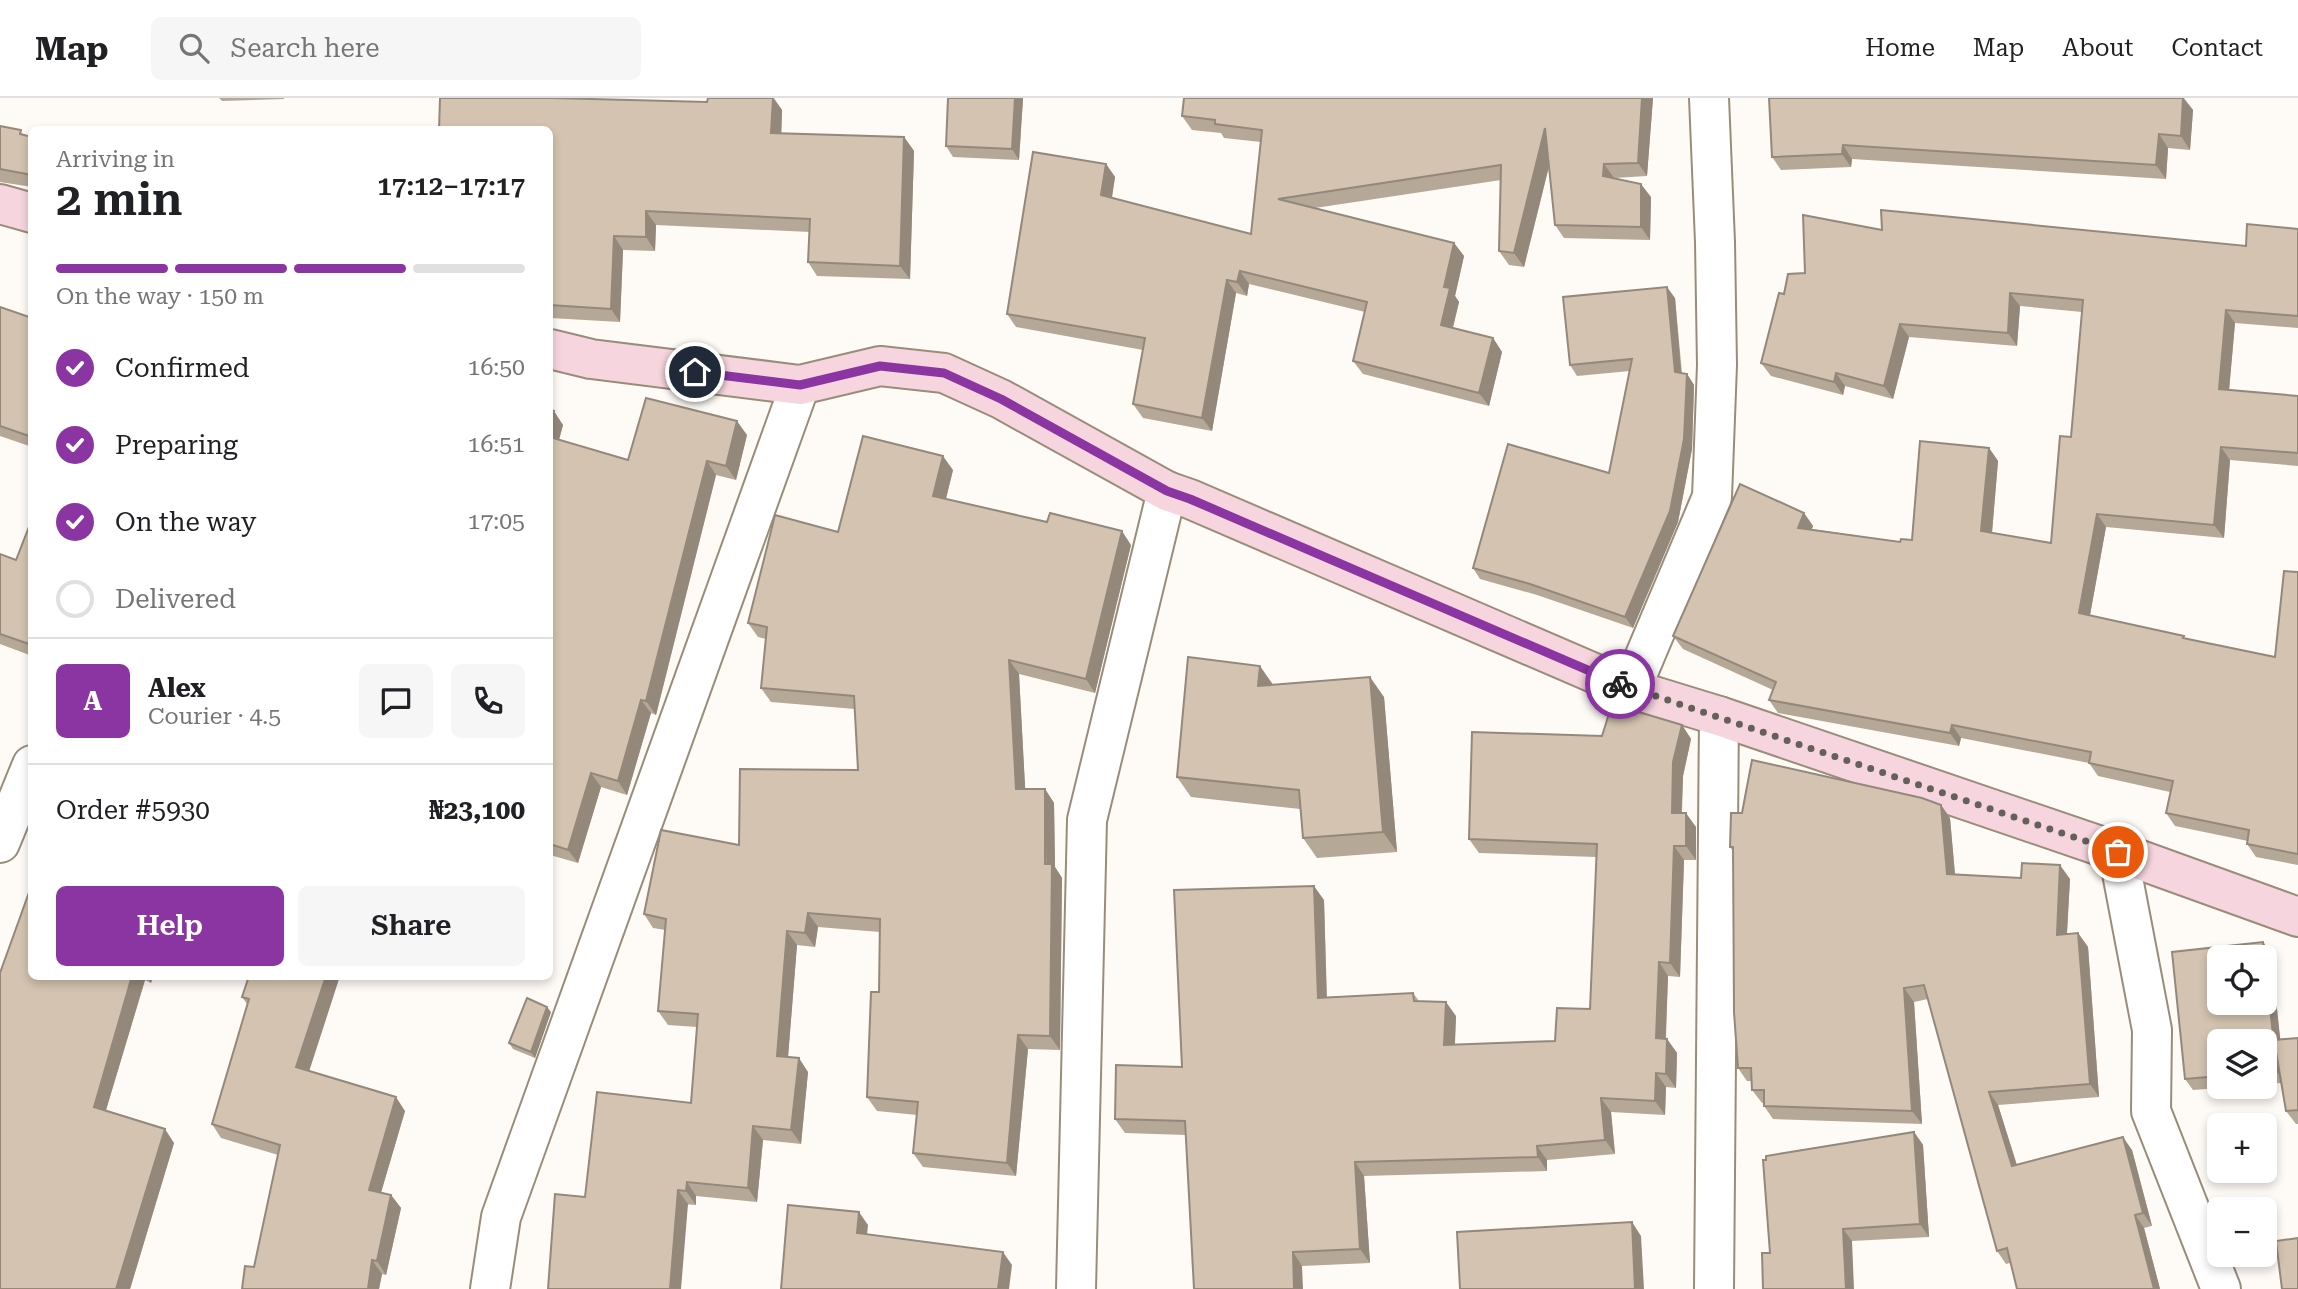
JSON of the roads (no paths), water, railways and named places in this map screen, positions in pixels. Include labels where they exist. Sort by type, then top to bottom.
[{"type":"street","points":[[1631,689],[1712,497],[1717,365],[1716,242],[1709,98]]},
{"type":"street","points":[[0,204],[28,212]]},
{"type":"street","points":[[553,350],[591,359],[800,385],[880,366],[944,373],[1001,399],[1167,491],[1631,689],[1719,716],[2118,852],[2298,917]]},
{"type":"street","points":[[490,1289],[501,1217],[800,385]]},
{"type":"street","points":[[1076,1289],[1087,820],[1167,491]]},
{"type":"street","points":[[1714,1289],[1719,716]]},
{"type":"street","points":[[0,843],[28,775]]},
{"type":"street","points":[[2118,852],[2152,1030],[2151,1111],[2221,1289]]}]
